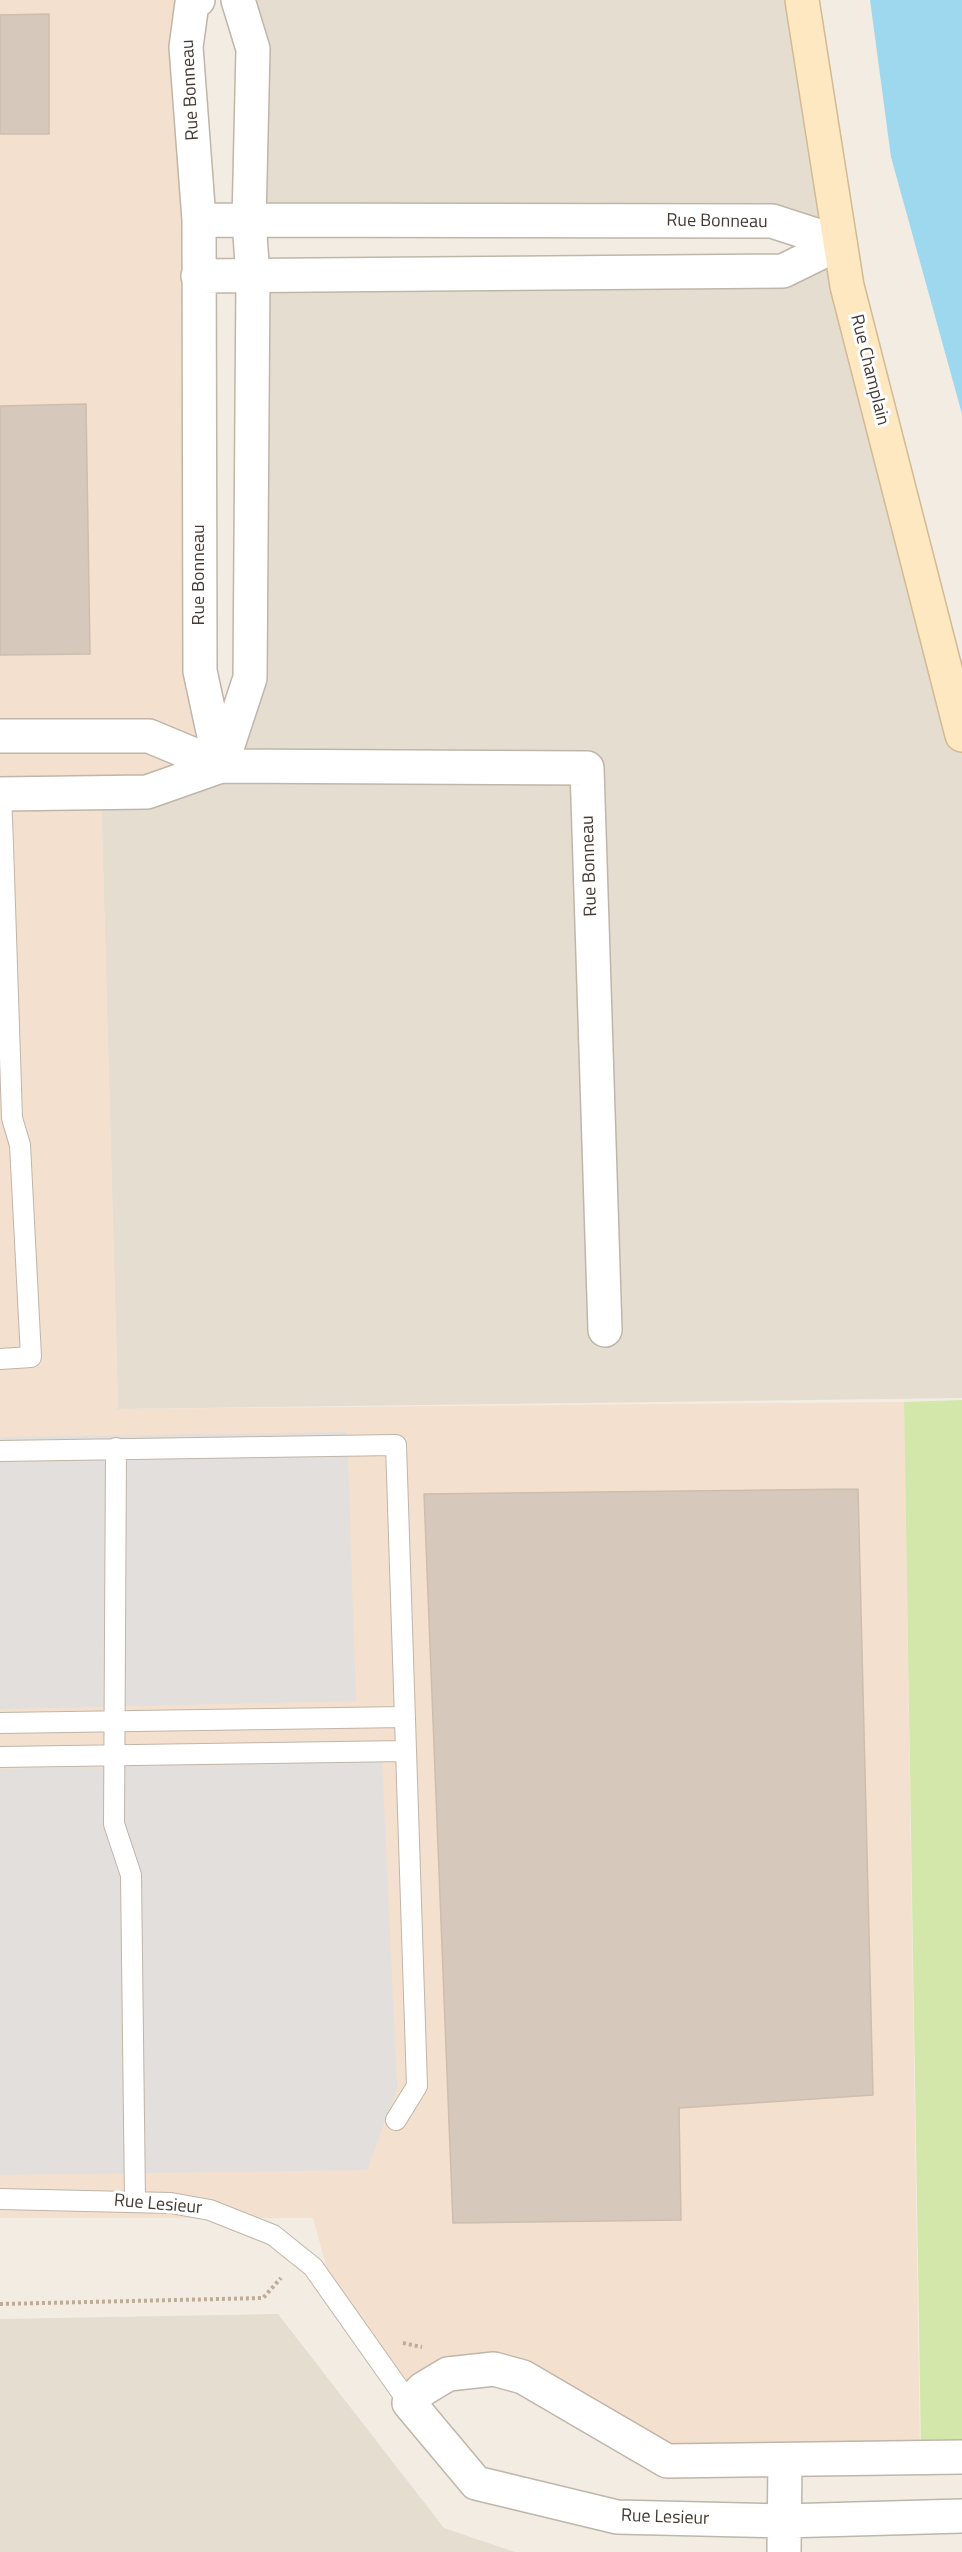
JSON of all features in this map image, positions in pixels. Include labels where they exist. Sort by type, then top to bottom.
[{"type":"street","name":"Rue Bonneau","points":[[198,0],[192,3],[186,47],[199,220],[200,671],[221,766]]},
{"type":"street","points":[[221,766],[250,678],[253,277],[249,221],[253,48],[238,0]]},
{"type":"street","name":"Rue Champlain","points":[[802,0],[847,286],[962,735]]},
{"type":"street","name":"Rue Bonneau","points":[[199,220],[772,221],[840,243]]},
{"type":"street","points":[[198,276],[783,271],[840,243]]},
{"type":"street","points":[[199,489],[252,486]]},
{"type":"street","name":"Rue Bonneau","points":[[0,736],[149,736],[221,766]]},
{"type":"street","name":"Rue Bonneau","points":[[1,794],[147,792],[221,766],[587,768],[605,1330]]},
{"type":"street","points":[[409,2403],[423,2389],[448,2374],[494,2369],[523,2378],[667,2461],[962,2457]]},
{"type":"street","name":"Rue Lesieur","points":[[409,2403],[476,2483],[617,2517],[784,2536],[962,2516]]},
{"type":"street","points":[[784,2536],[785,2460]]},
{"type":"lane","points":[[0,1359],[31,1358],[20,1145],[12,1118],[1,794]]},
{"type":"lane","points":[[0,1451],[396,1445],[417,2086],[396,2120]]},
{"type":"lane","points":[[116,1448],[112,1722],[114,1824],[131,1875],[135,2201]]},
{"type":"lane","points":[[0,1723],[405,1718]]},
{"type":"lane","points":[[0,1757],[406,1752]]},
{"type":"lane","name":"Rue Lesieur","points":[[0,2199],[171,2203],[210,2210],[273,2235],[313,2267],[409,2403]]},
{"type":"shaded area","points":[[0,0],[191,0],[200,671],[221,766],[101,793],[118,1409],[904,1402],[920,2458],[667,2461],[494,2369],[409,2403],[334,2294],[313,2218],[0,2218]]},
{"type":"shaded area","points":[[238,0],[802,0],[840,243],[772,221],[249,221]]},
{"type":"shaded area","points":[[840,243],[962,729],[962,1398],[118,1409],[101,793],[147,792],[250,678],[253,277],[783,271]]},
{"type":"shaded area","points":[[347,1432],[356,1701],[0,1709],[0,1437]]},
{"type":"shaded area","points":[[382,1761],[397,2088],[367,2170],[0,2175],[0,1769]]},
{"type":"shaded area","points":[[278,2314],[444,2528],[515,2552],[0,2552],[0,2319]]},
{"type":"green space","points":[[962,1400],[962,2457],[921,2448],[904,1402]]},
{"type":"water","points":[[870,0],[962,0],[962,414],[891,157]]},
{"type":"building","points":[[49,14],[49,134],[0,134],[0,15]]},
{"type":"building","points":[[86,404],[90,654],[0,655],[0,406]]},
{"type":"building","points":[[858,1489],[873,2095],[679,2108],[681,2220],[453,2223],[424,1494]]}]
